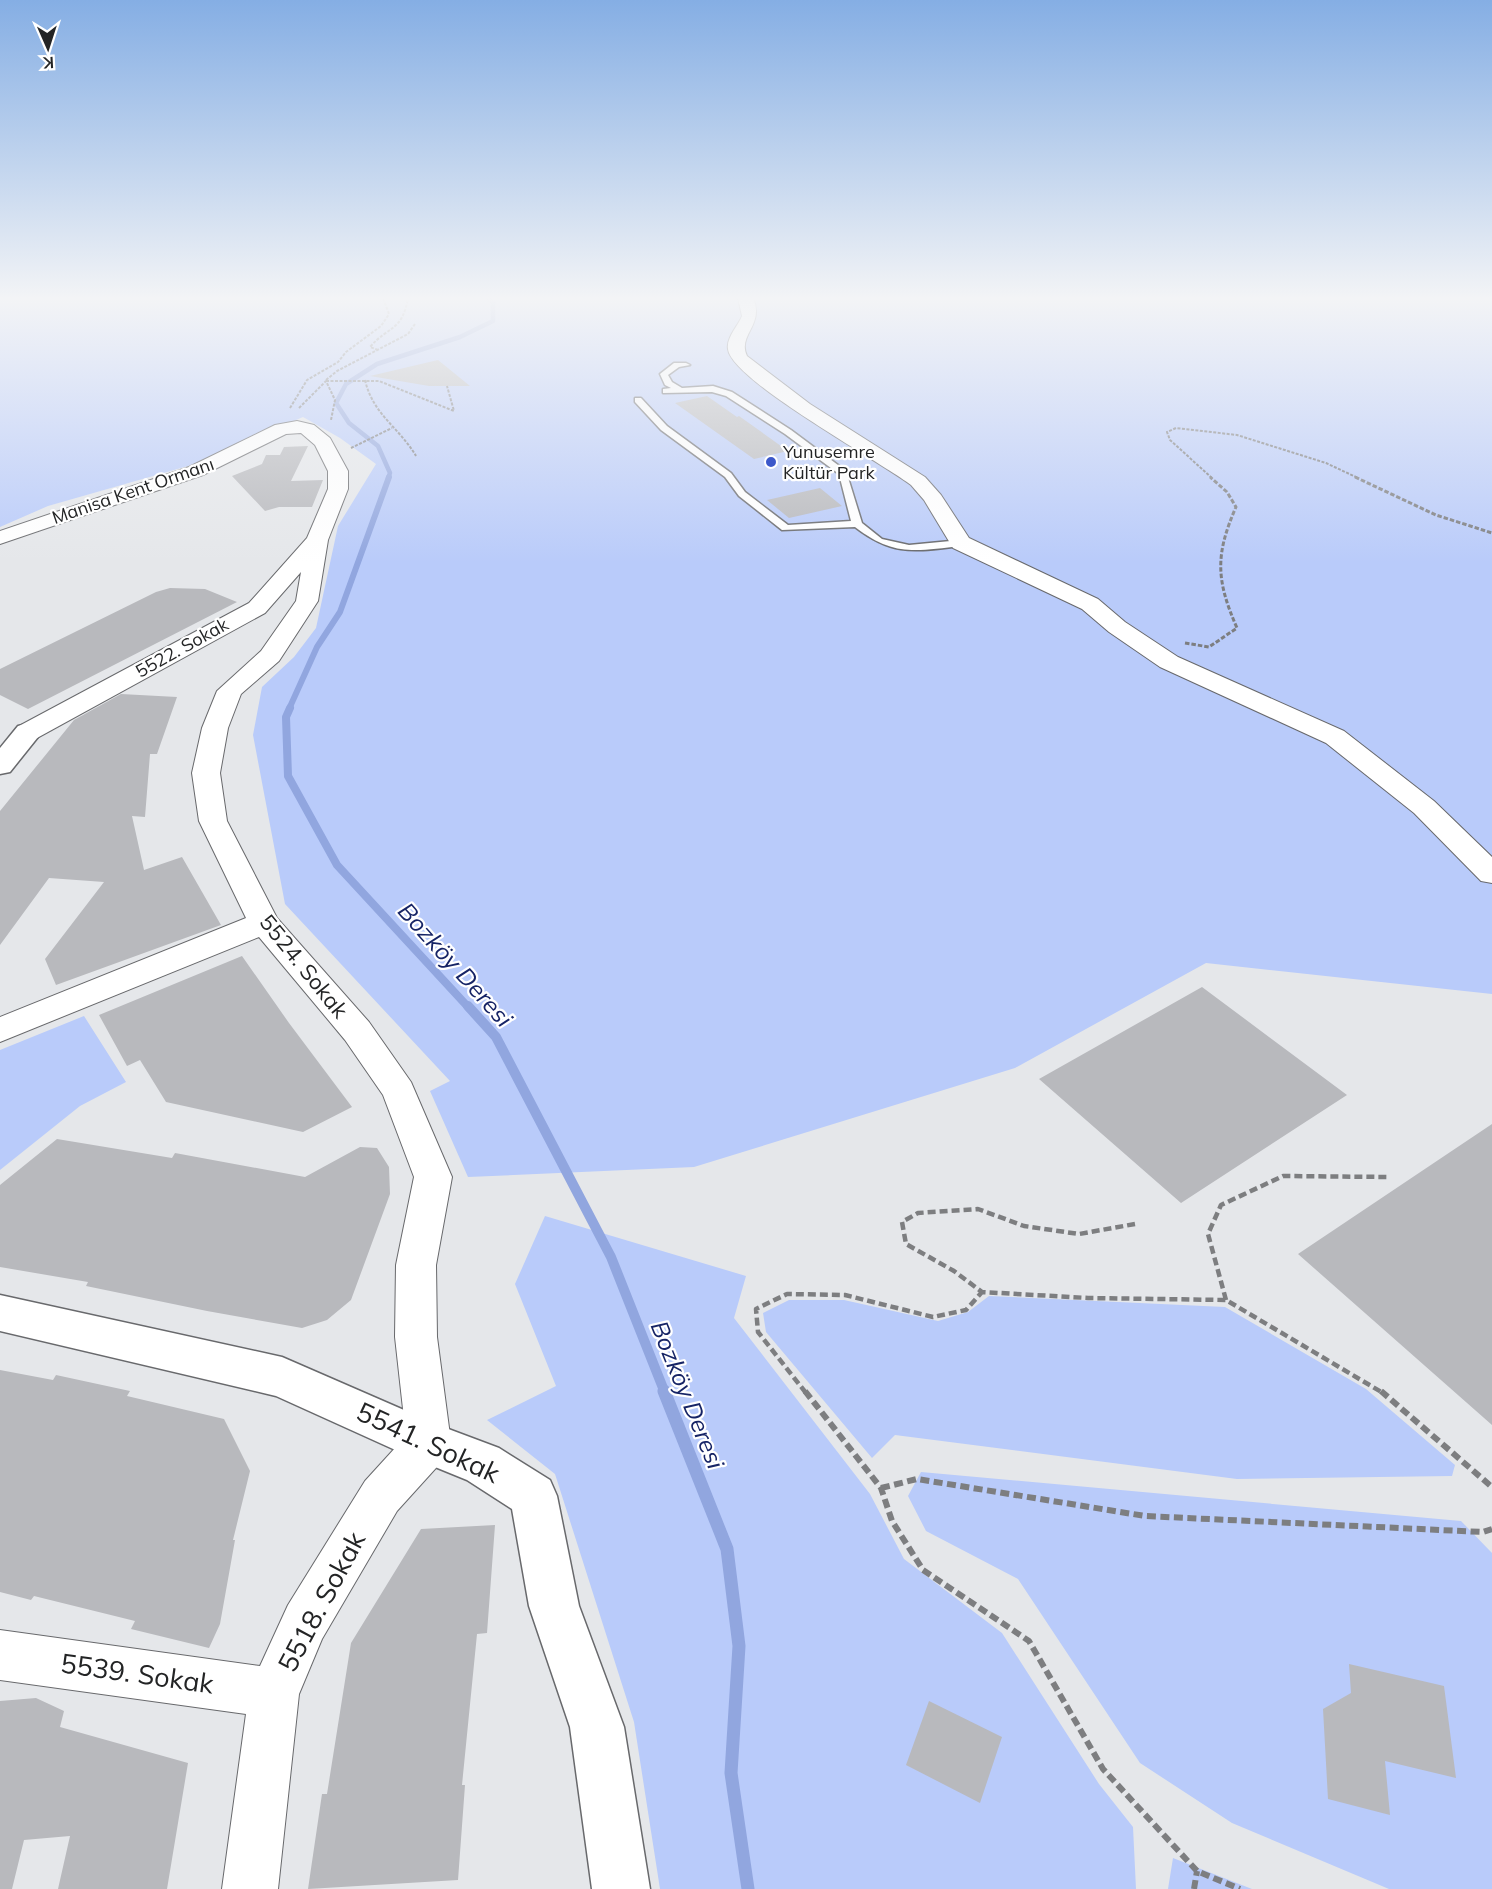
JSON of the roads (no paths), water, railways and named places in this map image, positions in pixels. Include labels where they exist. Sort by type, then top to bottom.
[{"type":"street","points":[[773,386],[786,398],[923,486],[942,510],[949,530],[961,543],[1090,604],[1117,627],[1169,662],[1335,737],[1424,807],[1492,874]]},
{"type":"street","name":"Manisa Kent Ormanı","points":[[0,538],[196,471],[294,422],[323,442],[338,471],[338,489]]},
{"type":"street","name":"5524. Sokak","points":[[355,446],[358,463],[354,475],[338,489],[317,540],[307,601],[270,656],[230,691],[215,728],[206,773],[213,820],[264,922],[357,1030],[399,1091],[433,1177],[416,1265],[416,1337],[429,1443]]},
{"type":"street","name":"5522. Sokak","points":[[28,732],[257,608],[317,540]]},
{"type":"street","points":[[0,766],[28,732]]},
{"type":"street","points":[[0,1030],[264,922]]},
{"type":"street","name":"5541. Sokak","points":[[0,1313],[282,1377],[429,1443],[483,1464],[533,1496],[554,1606],[597,1727],[621,1889]]},
{"type":"street","name":"5518. Sokak","points":[[250,1889],[274,1693],[305,1622],[381,1496],[429,1443]]},
{"type":"street","name":"5539. Sokak","points":[[0,1655],[274,1693]]},
{"type":"lane","points":[[673,386],[680,390]]},
{"type":"lane","points":[[666,391],[713,389],[729,394],[788,432],[843,473],[857,524],[879,541],[909,548],[961,543]]},
{"type":"lane","points":[[638,400],[664,428],[728,475],[742,494],[786,528],[857,524]]},
{"type":"waterway","name":"Bozköy Deresi","points":[[345,386],[336,403],[349,423],[378,446],[390,473],[388,478]]},
{"type":"waterway","name":"Bozköy Deresi","points":[[289,709],[317,647],[340,612],[389,477]]},
{"type":"waterway","name":"Bozköy Deresi","points":[[290,708],[286,717],[288,776],[337,865],[469,1008]]},
{"type":"waterway","name":"Bozköy Deresi","points":[[468,1006],[496,1037],[611,1257],[665,1393]]},
{"type":"waterway","name":"Bozköy Deresi","points":[[664,1391],[727,1549],[739,1646],[731,1773],[748,1889]]},
{"type":"place","name":"Yunusemre Kültür Park","points":[[771,462]]}]
